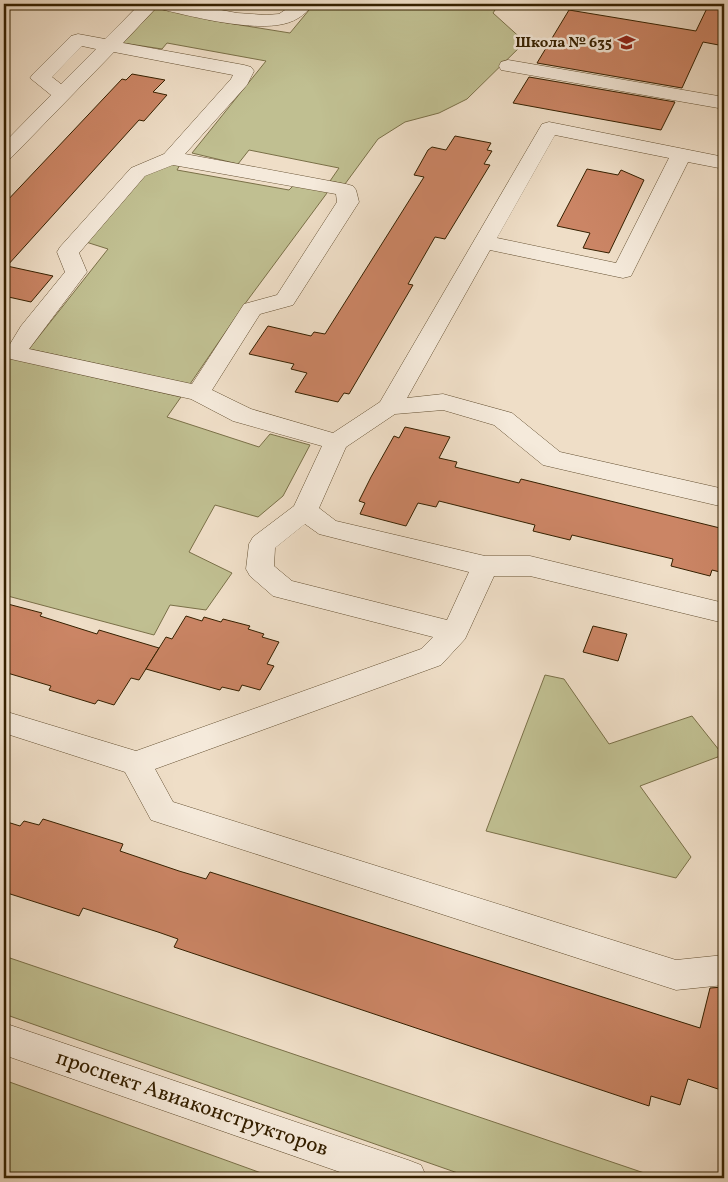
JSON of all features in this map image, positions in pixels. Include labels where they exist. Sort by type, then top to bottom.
[{"type":"street","points":[[4,154],[150,4]]},
{"type":"street","points":[[162,4],[260,21],[280,20],[297,13],[304,4]]},
{"type":"street","points":[[9,352],[29,331],[76,272],[68,252],[138,172],[171,158],[240,81],[244,71],[78,40],[40,78],[63,94]]},
{"type":"street","points":[[508,66],[724,103]]},
{"type":"street","points":[[454,632],[283,589],[260,568],[262,544],[305,511],[336,442],[389,407],[548,128],[724,163]]},
{"type":"street","points":[[483,242],[623,271],[681,155]]},
{"type":"street","points":[[171,158],[346,190],[348,202],[285,300],[252,309],[198,392]]},
{"type":"street","points":[[9,352],[198,392],[242,415],[336,442]]},
{"type":"street","points":[[389,407],[443,402],[503,419],[552,459],[724,498]]},
{"type":"street","points":[[305,511],[328,528],[485,566],[530,566],[724,614]]},
{"type":"street","points":[[4,722],[136,763],[431,657],[454,632],[485,566]]},
{"type":"street","points":[[136,763],[162,811],[676,974],[724,970]]},
{"type":"street","name":"проспект Авиаконструкторов","points":[[4,1039],[408,1178]]},
{"type":"shaded area","points":[[314,4],[378,4],[401,7],[399,4],[499,4],[493,13],[525,42],[467,99],[439,113],[405,122],[378,139],[345,184],[330,181],[339,168],[249,150],[238,164],[192,153],[266,61],[167,43],[162,49],[123,43],[159,5],[209,20],[290,33]]},
{"type":"shaded area","points":[[174,162],[181,163],[177,170],[289,190],[295,184],[327,190],[327,193],[244,305],[190,384],[29,349],[108,249],[86,242],[145,175]]},
{"type":"shaded area","points":[[4,357],[181,397],[167,417],[259,447],[270,434],[310,445],[283,496],[258,517],[215,505],[189,552],[232,573],[206,610],[170,605],[154,635],[4,595]]},
{"type":"shaded area","points":[[545,675],[564,679],[609,744],[692,716],[723,755],[640,786],[691,857],[676,878],[486,831]]},
{"type":"shaded area","points":[[4,956],[659,1178],[472,1178],[4,1014]]},
{"type":"shaded area","points":[[4,1080],[275,1178],[4,1178]]},
{"type":"building","points":[[709,4],[724,4],[724,46],[703,42],[682,88],[537,63],[569,10],[696,31]]},
{"type":"building","points":[[132,74],[165,80],[153,92],[167,95],[144,121],[139,120],[7,266],[53,276],[31,302],[4,296],[4,204],[122,79],[126,80]]},
{"type":"building","points":[[529,77],[675,102],[661,130],[513,103]]},
{"type":"building","points":[[455,136],[491,143],[487,150],[492,151],[484,164],[490,165],[445,239],[435,237],[408,284],[413,285],[349,394],[344,393],[338,402],[295,392],[307,373],[291,369],[294,364],[249,354],[268,326],[311,336],[314,332],[325,334],[424,177],[414,175],[428,150],[432,147],[446,150]]},
{"type":"building","points":[[587,169],[618,175],[621,170],[644,180],[609,253],[583,248],[590,233],[557,226]]},
{"type":"building","points":[[405,427],[450,437],[439,458],[457,462],[455,467],[519,483],[521,479],[724,529],[724,573],[712,570],[710,576],[671,566],[673,559],[572,535],[570,540],[533,531],[535,525],[439,501],[436,507],[418,503],[406,526],[360,514],[365,503],[359,501],[371,477],[394,436],[399,438]]},
{"type":"building","points":[[4,603],[42,613],[40,616],[97,634],[99,630],[159,648],[139,680],[131,678],[114,705],[98,700],[95,704],[49,690],[51,686],[4,672]]},
{"type":"building","points":[[186,616],[202,621],[204,617],[221,622],[223,619],[250,626],[248,629],[264,634],[262,637],[279,642],[267,664],[274,666],[260,690],[242,685],[239,691],[222,687],[220,690],[146,669],[166,637],[172,639]]},
{"type":"building","points":[[593,626],[627,634],[618,661],[583,652]]},
{"type":"building","points":[[43,819],[123,844],[120,851],[179,871],[206,879],[210,872],[700,1028],[710,988],[724,987],[724,1091],[688,1079],[680,1105],[651,1096],[649,1106],[174,947],[178,939],[158,932],[83,908],[79,916],[4,892],[4,821],[20,826],[24,821],[39,825]]},
{"type":"place","name":"Школа № 635","points":[[626,43]]}]
